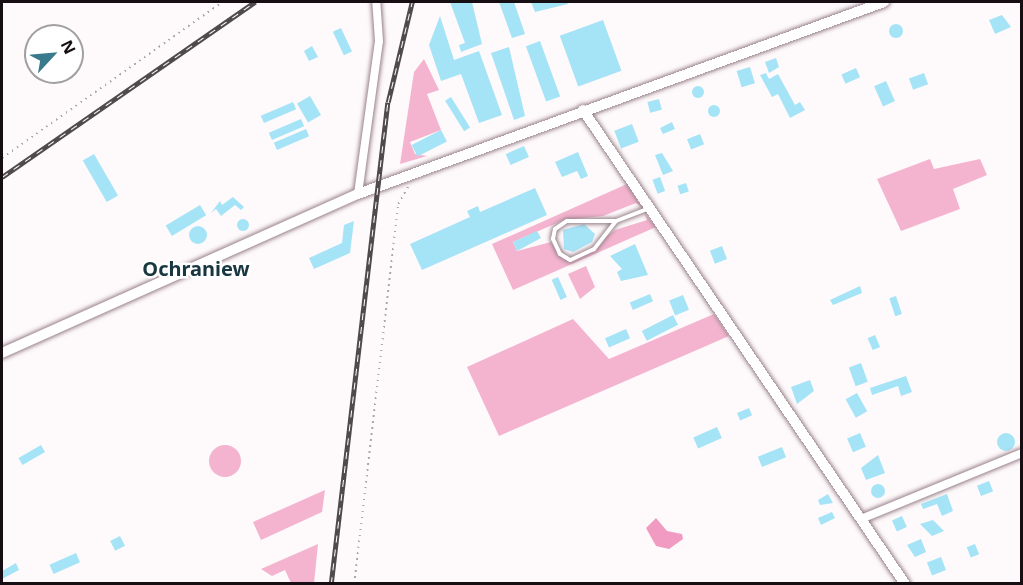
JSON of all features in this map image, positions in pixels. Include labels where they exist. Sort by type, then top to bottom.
[{"type":"street","points":[[358,194],[379,41],[376,2]]},
{"type":"street","points":[[2,353],[358,194],[884,2]]},
{"type":"street","points":[[583,110],[905,584]]},
{"type":"street","points":[[861,519],[1022,453]]},
{"type":"lane","points":[[616,221],[594,249],[570,260],[560,254],[553,239],[555,229],[567,221],[616,221],[650,208]]},
{"type":"path","points":[[2,158],[222,2]]},
{"type":"path","points":[[354,584],[398,204],[411,181],[410,174]]},
{"type":"shaded area","points":[[424,59],[439,90],[427,94],[441,130],[410,142],[415,154],[427,156],[400,164],[414,72]]},
{"type":"shaded area","points":[[930,159],[934,169],[980,159],[987,175],[953,189],[960,209],[901,231],[877,179]]},
{"type":"shaded area","points":[[627,184],[642,207],[636,203],[603,216],[564,220],[513,242],[517,251],[551,242],[563,259],[574,261],[615,230],[647,220],[645,214],[656,227],[513,290],[492,244]]},
{"type":"shaded area","points":[[586,266],[595,287],[580,299],[568,274]]},
{"type":"shaded area","points":[[714,314],[729,336],[499,436],[467,367],[573,319],[609,359]]},
{"type":"shaded area","points":[[225,445],[236,450],[241,461],[236,472],[225,477],[214,472],[209,461],[214,450]]},
{"type":"shaded area","points":[[325,490],[322,512],[261,540],[253,522]]},
{"type":"shaded area","points":[[656,518],[667,531],[682,534],[683,539],[669,549],[656,546],[646,528]]},
{"type":"shaded area","points":[[318,544],[314,583],[291,583],[285,570],[272,576],[261,569]]},
{"type":"building","points":[[450,2],[472,2],[482,44],[461,52],[459,45],[465,43]]},
{"type":"building","points":[[499,2],[514,2],[525,34],[512,38]]},
{"type":"building","points":[[531,2],[567,2],[568,4],[535,12]]},
{"type":"building","points":[[1002,15],[1011,27],[995,34],[989,20]]},
{"type":"building","points":[[440,16],[454,60],[479,51],[502,115],[479,123],[461,74],[441,81],[429,45]]},
{"type":"building","points":[[603,20],[621,71],[578,86],[560,36]]},
{"type":"building","points":[[893,24],[899,24],[903,31],[899,38],[893,38],[889,34],[889,28]]},
{"type":"building","points":[[341,28],[352,52],[344,55],[333,32]]},
{"type":"building","points":[[540,41],[560,96],[546,102],[526,46]]},
{"type":"building","points":[[312,46],[318,57],[309,61],[304,51]]},
{"type":"building","points":[[509,47],[525,116],[514,120],[491,53]]},
{"type":"building","points":[[776,58],[779,67],[769,73],[765,62]]},
{"type":"building","points":[[750,67],[755,83],[742,87],[737,71]]},
{"type":"building","points":[[856,68],[860,77],[845,84],[841,75]]},
{"type":"building","points":[[766,73],[769,79],[778,74],[795,105],[800,102],[805,110],[790,118],[778,94],[772,97],[760,75]]},
{"type":"building","points":[[924,73],[928,84],[913,90],[909,78]]},
{"type":"building","points":[[886,81],[895,101],[883,106],[874,86]]},
{"type":"building","points":[[700,86],[703,87],[703,97],[696,98],[693,97],[692,90],[693,87]]},
{"type":"building","points":[[310,96],[321,115],[308,123],[297,104]]},
{"type":"building","points":[[451,97],[470,128],[464,131],[445,101]]},
{"type":"building","points":[[659,99],[662,110],[650,113],[647,102]]},
{"type":"building","points":[[293,102],[296,109],[264,123],[261,116]]},
{"type":"building","points":[[716,105],[720,111],[716,117],[712,117],[708,109]]},
{"type":"building","points":[[301,119],[304,126],[272,140],[269,133]]},
{"type":"building","points":[[672,122],[675,129],[663,134],[660,128]]},
{"type":"building","points":[[632,124],[639,142],[621,149],[614,131]]},
{"type":"building","points":[[306,129],[309,136],[277,150],[274,143]]},
{"type":"building","points":[[441,130],[447,142],[417,157],[412,145]]},
{"type":"building","points":[[700,134],[704,144],[691,149],[687,139]]},
{"type":"building","points":[[524,146],[529,157],[511,165],[506,154]]},
{"type":"building","points":[[578,152],[588,176],[581,179],[577,171],[562,177],[555,162]]},
{"type":"building","points":[[662,153],[673,171],[663,175],[655,155]]},
{"type":"building","points":[[94,154],[118,196],[107,202],[83,160]]},
{"type":"building","points":[[660,177],[665,191],[658,194],[652,180]]},
{"type":"building","points":[[686,183],[689,192],[680,194],[677,186]]},
{"type":"building","points":[[535,188],[547,215],[422,270],[410,244],[470,217],[467,211],[478,206],[480,212]]},
{"type":"building","points":[[233,197],[244,207],[241,210],[235,205],[221,216],[216,209],[211,213],[220,201],[222,205]]},
{"type":"building","points":[[200,205],[206,215],[172,236],[166,226]]},
{"type":"building","points":[[245,219],[248,220],[248,230],[241,231],[238,230],[237,223],[238,220]]},
{"type":"building","points":[[354,221],[350,253],[314,269],[309,258],[342,243],[344,225]]},
{"type":"building","points":[[584,224],[595,234],[592,242],[573,252],[564,249],[563,230]]},
{"type":"building","points":[[198,226],[204,229],[207,235],[204,241],[198,244],[192,241],[189,235],[192,229]]},
{"type":"building","points":[[537,231],[541,238],[517,251],[513,242]]},
{"type":"building","points":[[635,244],[648,275],[621,281],[617,272],[622,269],[610,256]]},
{"type":"building","points":[[722,246],[727,259],[715,264],[710,251]]},
{"type":"building","points":[[558,277],[567,297],[561,300],[552,280]]},
{"type":"building","points":[[860,286],[862,293],[833,305],[830,300]]},
{"type":"building","points":[[650,294],[653,301],[633,310],[630,303]]},
{"type":"building","points":[[683,295],[689,310],[675,315],[669,301]]},
{"type":"building","points":[[896,296],[902,314],[895,316],[889,298]]},
{"type":"building","points":[[673,315],[678,325],[647,341],[642,331]]},
{"type":"building","points":[[626,329],[630,338],[609,347],[605,338]]},
{"type":"building","points":[[875,335],[880,347],[873,350],[868,338]]},
{"type":"building","points":[[861,363],[868,382],[856,386],[849,367]]},
{"type":"building","points":[[906,376],[912,392],[901,396],[898,386],[872,395],[870,388]]},
{"type":"building","points":[[810,380],[814,391],[797,404],[791,387]]},
{"type":"building","points":[[857,393],[867,411],[856,418],[846,399]]},
{"type":"building","points":[[749,408],[752,415],[740,420],[737,413]]},
{"type":"building","points":[[717,427],[722,438],[698,449],[693,438]]},
{"type":"building","points":[[860,433],[866,447],[853,452],[847,438]]},
{"type":"building","points":[[1006,433],[1012,436],[1015,442],[1012,448],[1006,451],[1000,448],[997,442],[1000,436]]},
{"type":"building","points":[[41,445],[45,452],[22,465],[18,458]]},
{"type":"building","points":[[782,447],[786,457],[762,467],[758,457]]},
{"type":"building","points":[[878,455],[885,473],[866,480],[861,468]]},
{"type":"building","points":[[989,481],[993,491],[981,496],[977,486]]},
{"type":"building","points":[[875,484],[881,484],[885,491],[881,498],[875,498],[871,494],[871,488]]},
{"type":"building","points":[[828,494],[833,503],[820,505],[818,500]]},
{"type":"building","points":[[947,494],[953,511],[942,516],[937,504],[923,509],[921,504]]},
{"type":"building","points":[[832,512],[835,518],[821,525],[818,518]]},
{"type":"building","points":[[902,516],[907,527],[897,531],[892,520]]},
{"type":"building","points":[[933,520],[944,531],[932,536],[920,524]]},
{"type":"building","points":[[120,536],[125,546],[115,551],[110,541]]},
{"type":"building","points":[[921,539],[926,552],[915,557],[907,545]]},
{"type":"building","points":[[975,544],[979,554],[971,558],[967,547]]},
{"type":"building","points":[[76,553],[80,562],[54,574],[50,565]]},
{"type":"building","points":[[941,557],[946,570],[932,575],[927,562]]},
{"type":"building","points":[[16,563],[19,570],[2,579],[2,571]]},
{"type":"railway","points":[[2,177],[255,2]]},
{"type":"railway","points":[[331,584],[388,102],[412,2]]},
{"type":"district","name":"Ochraniew","points":[[196,268]]}]
